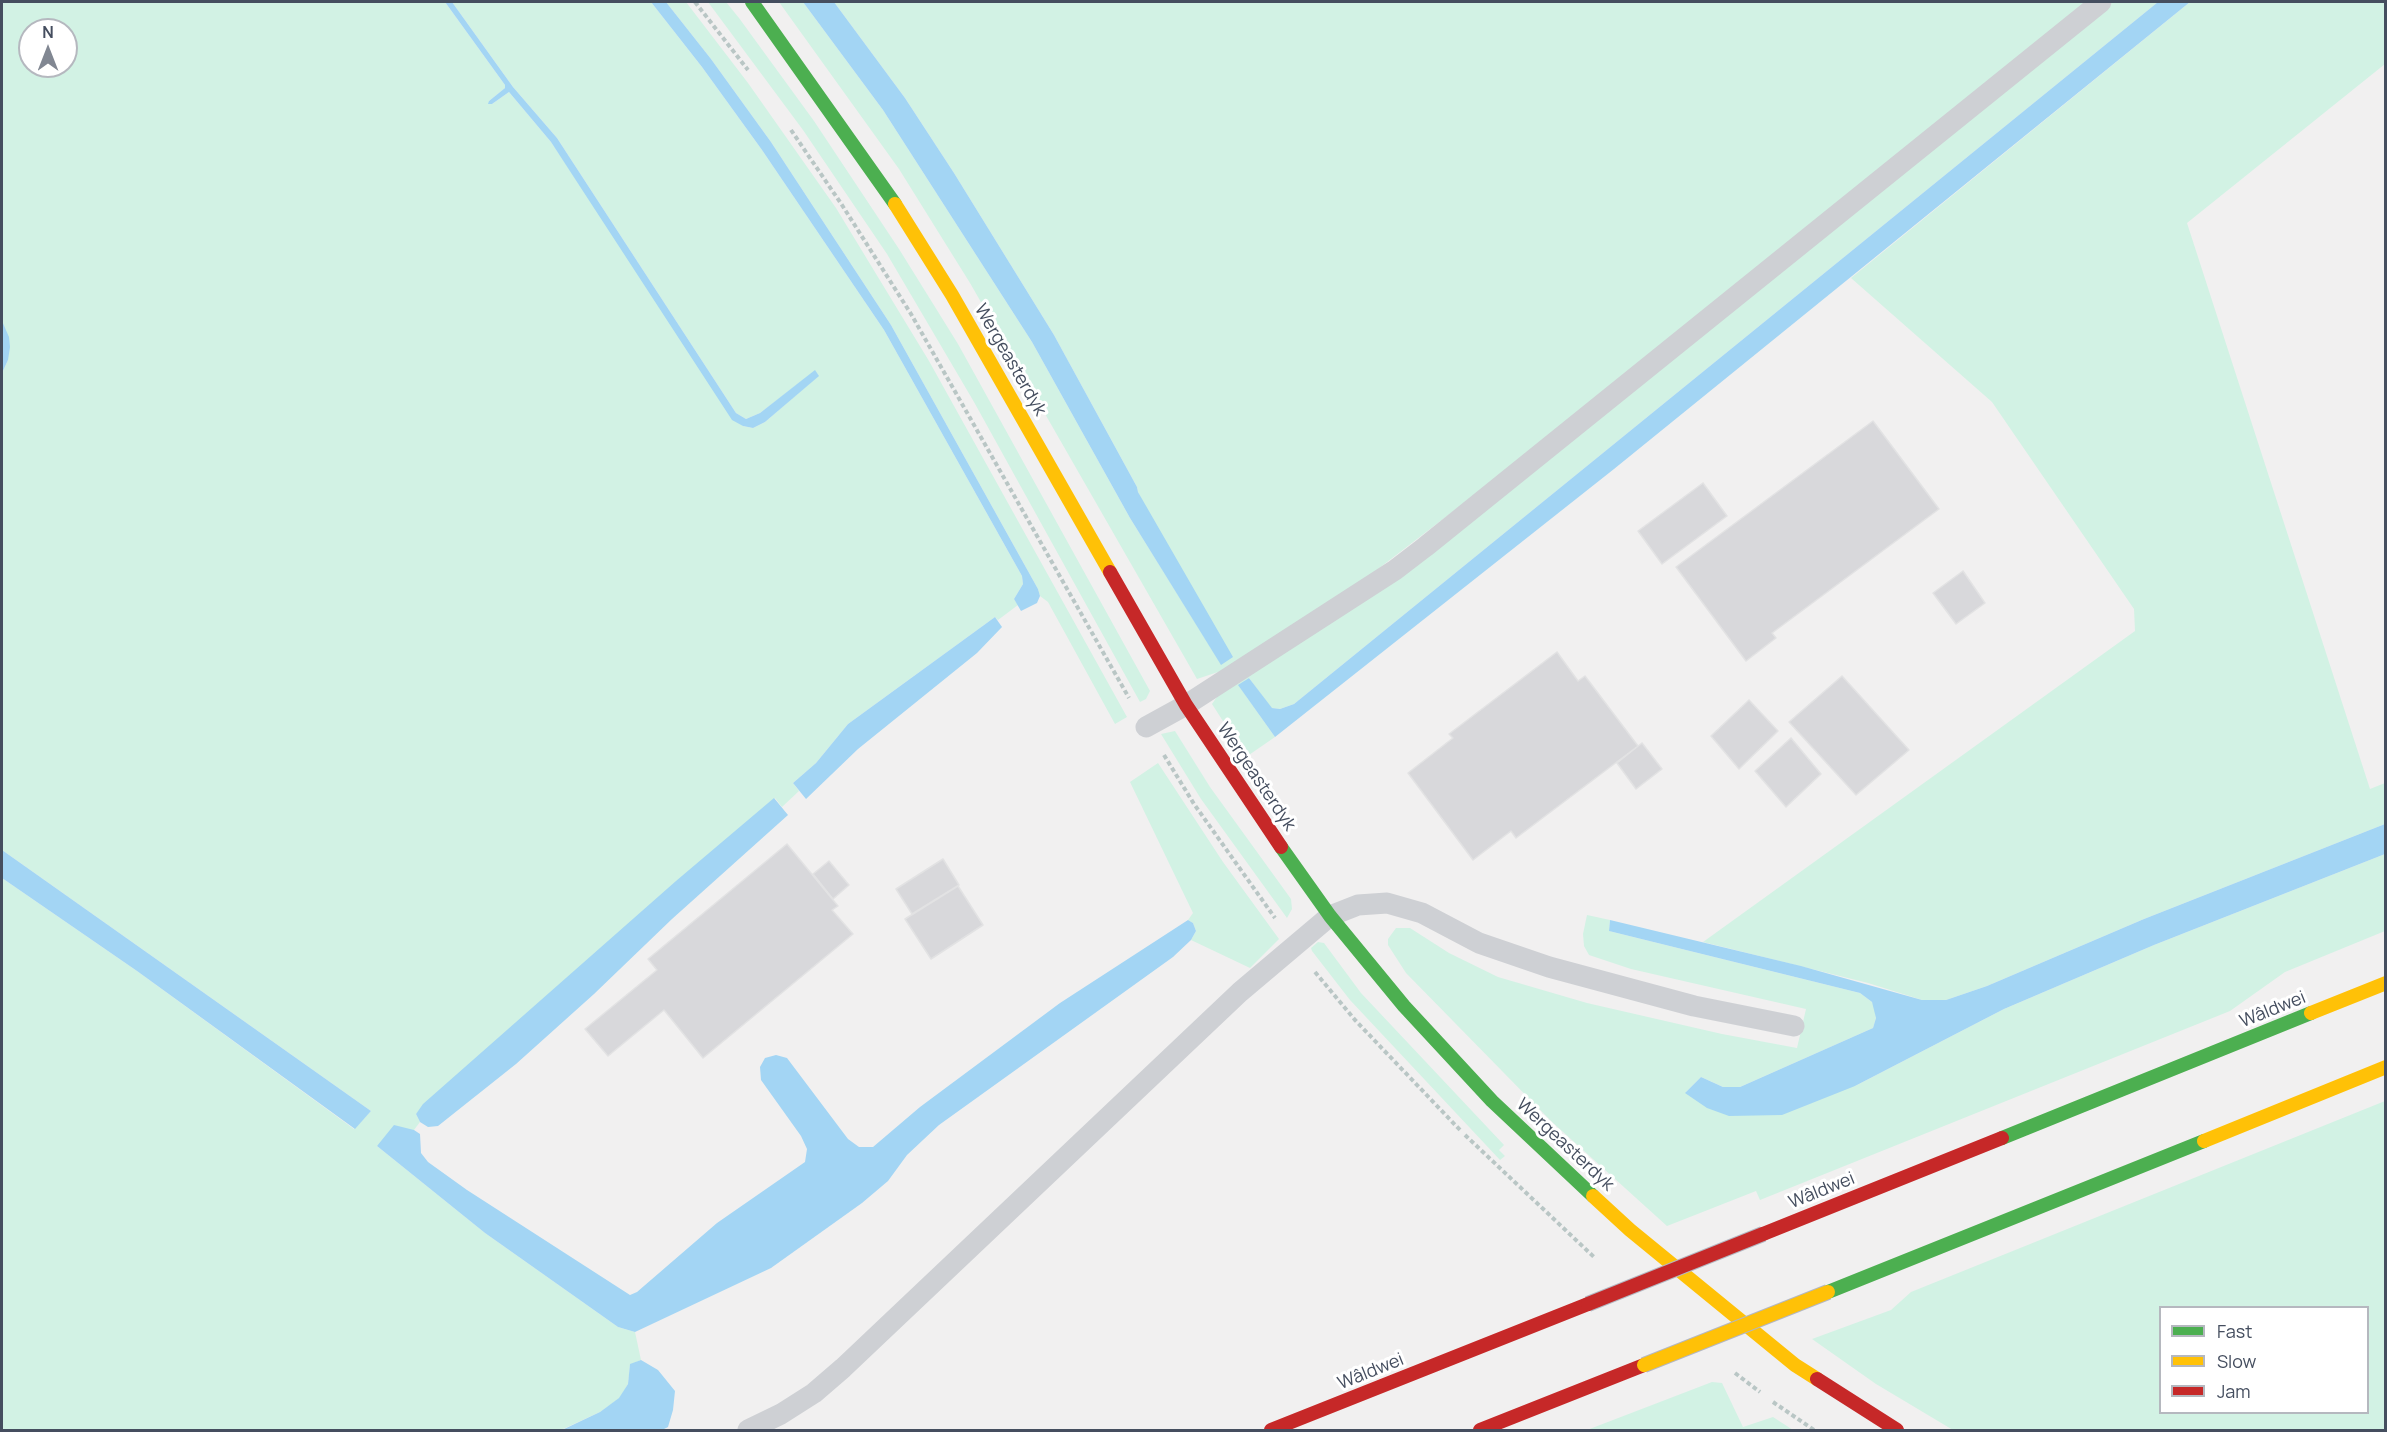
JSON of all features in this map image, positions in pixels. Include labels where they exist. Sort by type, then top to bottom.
[{"type":"main road","name":"Wergeasterdyk","points":[[752,2],[881,181],[952,295],[1186,705],[1244,794],[1330,916],[1404,1006],[1492,1101],[1630,1230],[1795,1365],[1897,1431]]},
{"type":"main road","name":"Wâldwei","points":[[1271,1431],[2385,984]]},
{"type":"main road","points":[[1480,1431],[2385,1067]]},
{"type":"lane","points":[[1146,727],[1186,705],[1395,570],[2101,2]]},
{"type":"lane","points":[[748,1431],[814,1393],[843,1368],[1240,992],[1330,916],[1359,905],[1387,903],[1422,913],[1479,943],[1549,967],[1673,1000],[1794,1026]]},
{"type":"green space","points":[[2,2],[445,2],[505,85],[505,88],[489,101],[492,104],[509,92],[551,142],[743,426],[753,428],[765,422],[818,376],[815,371],[760,413],[746,419],[736,413],[557,138],[513,87],[452,2],[651,2],[762,150],[884,330],[1022,576],[1023,584],[1014,599],[1018,605],[998,620],[995,617],[848,724],[816,763],[793,783],[799,791],[782,807],[775,798],[416,1114],[420,1122],[414,1130],[407,1130],[377,1146],[485,1233],[618,1327],[635,1332],[641,1360],[630,1365],[628,1384],[620,1398],[600,1412],[561,1430],[2,1430],[2,878],[137,971],[354,1129],[371,1111],[2,850],[2,373],[8,360],[2,321]]},
{"type":"green space","points":[[666,2],[686,2],[748,83],[836,208],[929,361],[1127,717],[1115,724],[1048,602],[1040,596],[891,325],[771,142]]},
{"type":"green space","points":[[708,2],[726,2],[739,18],[814,121],[899,249],[958,344],[1150,691],[1146,699],[1140,702],[974,402],[887,254],[803,130]]},
{"type":"green space","points":[[779,2],[803,2],[883,110],[1032,342],[1130,518],[1221,664],[1137,487],[1054,335],[905,98],[834,2],[2091,2],[1390,564],[1224,670],[1197,679],[970,283],[899,169]]},
{"type":"green space","points":[[2113,2],[2158,2],[1294,704],[1280,709],[1271,708],[1249,678],[1239,686],[1275,737],[1246,757],[1212,704],[1223,688],[1998,93]]},
{"type":"green space","points":[[2190,2],[2385,2],[2385,64],[2187,223],[2370,789],[2385,783],[2385,824],[2144,919],[1987,986],[1946,1000],[1922,1000],[1868,983],[1703,942],[2135,631],[2134,609],[1992,402],[1851,278]]},
{"type":"green space","points":[[1175,731],[1210,787],[1291,899],[1292,909],[1287,918],[1201,799],[1161,734]]},
{"type":"green space","points":[[1158,763],[1223,862],[1279,939],[1250,968],[1191,940],[1196,931],[1193,923],[1188,920],[1193,913],[1130,782]]},
{"type":"green space","points":[[2385,854],[2385,931],[2285,972],[2230,1011],[1760,1200],[1756,1191],[1667,1226],[1552,1122],[1406,973],[1388,945],[1388,939],[1396,928],[1410,928],[1449,953],[1498,977],[1587,1003],[1722,1034],[1797,1048],[1806,1009],[1631,969],[1589,955],[1584,946],[1583,934],[1587,915],[1610,920],[1609,931],[1860,993],[1872,1002],[1875,1009],[1876,1018],[1873,1028],[1740,1087],[1723,1087],[1701,1077],[1686,1092],[1855,1086],[2004,1009],[2154,945]]},
{"type":"green space","points":[[1318,942],[1324,943],[1361,993],[1504,1145],[1499,1150],[1505,1156],[1500,1160],[1350,1000],[1312,951],[1311,948]]},
{"type":"green space","points":[[2385,1101],[2385,1430],[1953,1430],[1876,1384],[1812,1339],[1891,1310],[1911,1292]]},
{"type":"green space","points":[[1712,1382],[1722,1383],[1743,1427],[1773,1417],[1793,1430],[1587,1430]]},
{"type":"water","points":[[445,2],[452,2],[513,87],[557,138],[736,413],[746,419],[760,413],[815,370],[819,376],[765,422],[753,428],[732,420],[551,142],[509,92],[492,104],[488,104],[505,88],[505,85]]},
{"type":"water","points":[[651,2],[666,2],[711,59],[771,142],[891,325],[1038,589],[1040,596],[1037,603],[1021,611],[1014,599],[1023,584],[1022,576],[884,330],[762,150]]},
{"type":"water","points":[[803,2],[834,2],[905,98],[954,173],[1054,335],[1138,492],[1233,657],[1221,665],[1130,518],[1032,342],[883,110]]},
{"type":"water","points":[[2158,2],[2190,2],[1614,469],[1275,737],[1238,685],[1249,678],[1272,708],[1280,709],[1294,704]]},
{"type":"water","points":[[2,321],[9,337],[10,347],[8,360],[2,373]]},
{"type":"water","points":[[995,617],[1002,627],[977,653],[858,749],[806,799],[793,783],[816,763],[848,724]]},
{"type":"water","points":[[774,798],[788,815],[672,919],[594,994],[516,1064],[438,1126],[428,1127],[420,1122],[416,1114],[423,1104],[676,881]]},
{"type":"water","points":[[2385,824],[2385,854],[2154,945],[2004,1009],[1855,1086],[1782,1115],[1729,1116],[1707,1108],[1685,1093],[1701,1077],[1723,1087],[1740,1087],[1873,1028],[1876,1018],[1872,1002],[1860,993],[1609,931],[1610,920],[1801,966],[1922,1000],[1946,1000],[1987,986],[2144,919]]},
{"type":"water","points":[[2,850],[371,1111],[355,1129],[137,971],[2,878]]},
{"type":"water","points":[[1188,920],[1193,923],[1196,931],[1191,940],[1173,957],[939,1125],[907,1155],[888,1181],[862,1203],[771,1268],[635,1332],[618,1327],[485,1233],[377,1146],[394,1125],[414,1130],[420,1134],[421,1153],[428,1162],[467,1190],[630,1295],[637,1292],[717,1223],[805,1162],[807,1149],[801,1136],[761,1080],[760,1067],[765,1058],[776,1055],[787,1058],[848,1139],[859,1147],[873,1147],[920,1107],[1060,1003]]},
{"type":"water","points":[[641,1360],[658,1370],[675,1391],[668,1427],[662,1430],[562,1430],[600,1412],[619,1398],[628,1384],[630,1364]]},
{"type":"building","points":[[1873,421],[1939,509],[1772,633],[1776,638],[1746,661],[1676,567]]},
{"type":"building","points":[[1703,483],[1727,516],[1662,564],[1638,531]]},
{"type":"building","points":[[1963,571],[1985,603],[1956,624],[1933,593]]},
{"type":"building","points":[[1557,652],[1578,681],[1585,676],[1638,746],[1516,838],[1511,831],[1473,860],[1408,773],[1453,738],[1449,734]]},
{"type":"building","points":[[1842,676],[1909,750],[1856,795],[1789,722]]},
{"type":"building","points":[[1749,700],[1778,731],[1739,769],[1711,736]]},
{"type":"building","points":[[1791,738],[1821,774],[1786,807],[1755,771]]},
{"type":"building","points":[[1642,743],[1662,769],[1636,789],[1617,763]]},
{"type":"building","points":[[787,844],[838,906],[832,910],[853,934],[703,1058],[664,1010],[608,1056],[585,1029],[657,970],[648,959]]},
{"type":"building","points":[[943,859],[959,885],[912,914],[896,889]]},
{"type":"building","points":[[829,861],[849,885],[833,899],[813,874]]},
{"type":"building","points":[[958,886],[983,925],[931,959],[905,919]]},
{"type":"traffic: fast","points":[[752,2],[895,204]]},
{"type":"traffic: fast","points":[[1281,847],[1330,916],[1404,1006],[1492,1101],[1593,1196]]},
{"type":"traffic: fast","points":[[2002,1138],[2311,1013]]},
{"type":"traffic: fast","points":[[1828,1292],[2204,1141]]},
{"type":"traffic: slow","points":[[895,204],[952,295],[1110,572]]},
{"type":"traffic: slow","points":[[2311,1013],[2386,983]]},
{"type":"traffic: slow","points":[[2204,1141],[2386,1067]]},
{"type":"traffic: slow","points":[[1593,1196],[1630,1230],[1795,1365],[1817,1379]]},
{"type":"traffic: slow","points":[[1644,1365],[1828,1292]]},
{"type":"traffic: jam","points":[[1110,572],[1186,705],[1281,847]]},
{"type":"traffic: jam","points":[[1763,1234],[2002,1138]]},
{"type":"traffic: jam","points":[[1588,1304],[1763,1234]]},
{"type":"traffic: jam","points":[[1271,1430],[1588,1304]]},
{"type":"traffic: jam","points":[[1480,1430],[1644,1365]]},
{"type":"traffic: jam","points":[[1817,1379],[1897,1430]]}]
